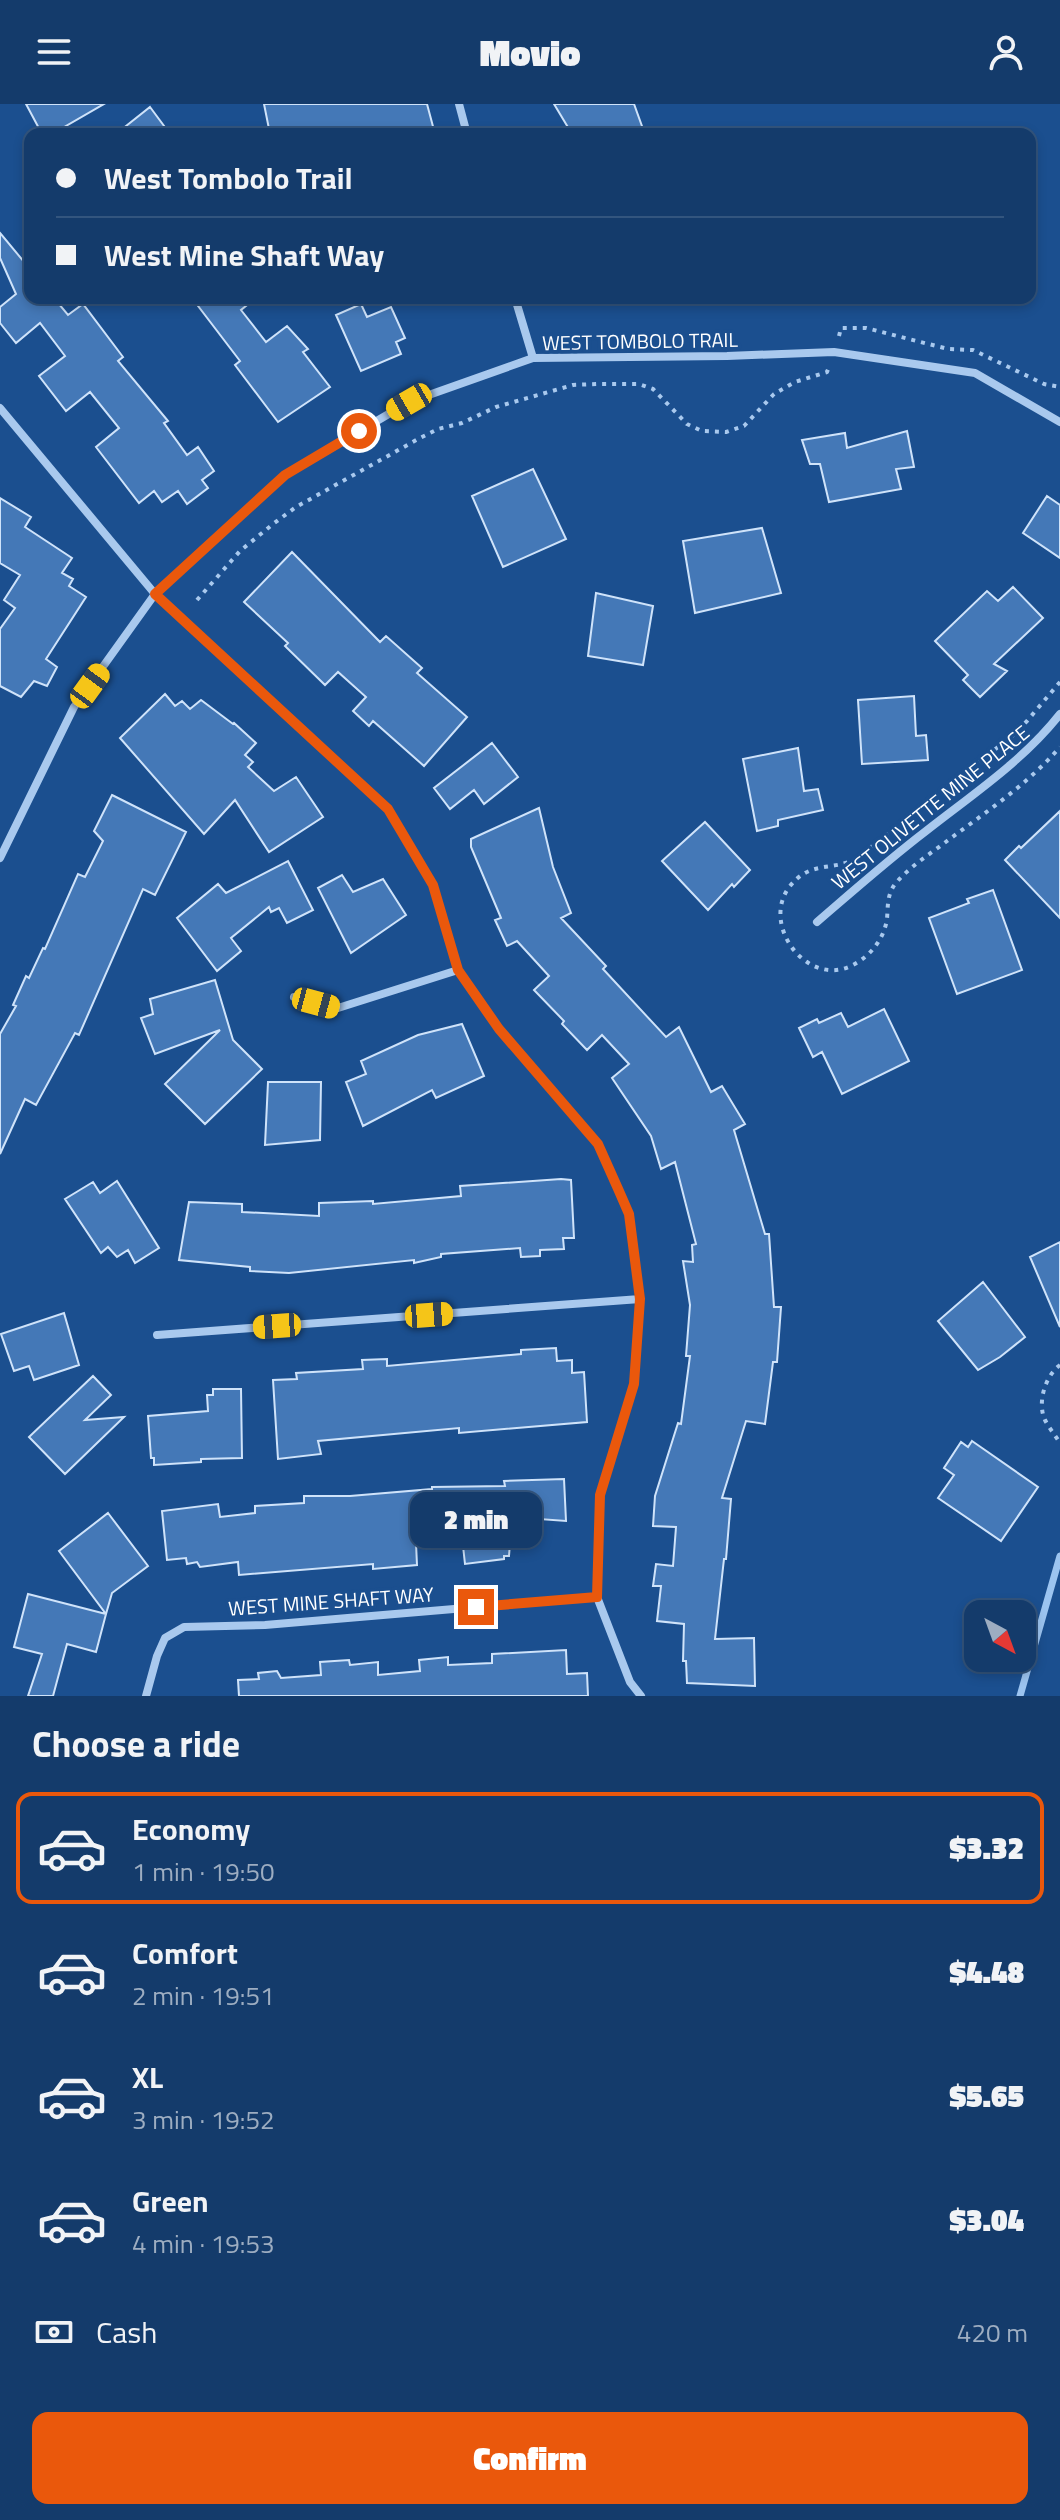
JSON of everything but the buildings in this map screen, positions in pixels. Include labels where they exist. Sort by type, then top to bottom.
[{"type":"street","points":[[459,104],[465,128]]},
{"type":"street","points":[[517,304],[533,358]]},
{"type":"street","name":"WEST TOMBOLO TRAIL","points":[[0,858],[74,707],[155,594],[285,475],[409,402],[533,358],[834,352],[975,373],[1060,422]]},
{"type":"street","points":[[0,408],[155,594],[388,809],[433,885],[458,970],[499,1029],[598,1144],[629,1214],[640,1299],[634,1384],[600,1495],[597,1597],[630,1682],[641,1696]]},
{"type":"street","name":"WEST OLIVETTE MINE PLACE","points":[[817,922],[897,852],[1006,770],[1060,714]]},
{"type":"street","points":[[294,997],[338,1008],[458,970]]},
{"type":"street","points":[[157,1335],[640,1299]]},
{"type":"street","name":"WEST MINE SHAFT WAY","points":[[146,1696],[165,1638],[184,1627],[265,1625],[597,1597]]},
{"type":"path","points":[[197,600],[240,551],[296,507],[438,429],[462,423],[496,407],[573,385],[639,384],[653,389],[687,424],[702,431],[726,432],[744,426],[774,394],[795,382],[827,372],[841,328],[866,328],[948,349],[973,350],[1044,384],[1060,387]]},
{"type":"path","points":[[1060,1365],[1049,1378],[1043,1395],[1043,1417],[1060,1443]]},
{"type":"waterway","points":[[1020,1696],[1060,1556]]},
{"type":"route","points":[[359,431],[285,475],[155,594],[388,809],[433,885],[458,970],[499,1029],[598,1144],[629,1214],[640,1299],[634,1384],[600,1495],[597,1597],[476,1607]]}]
